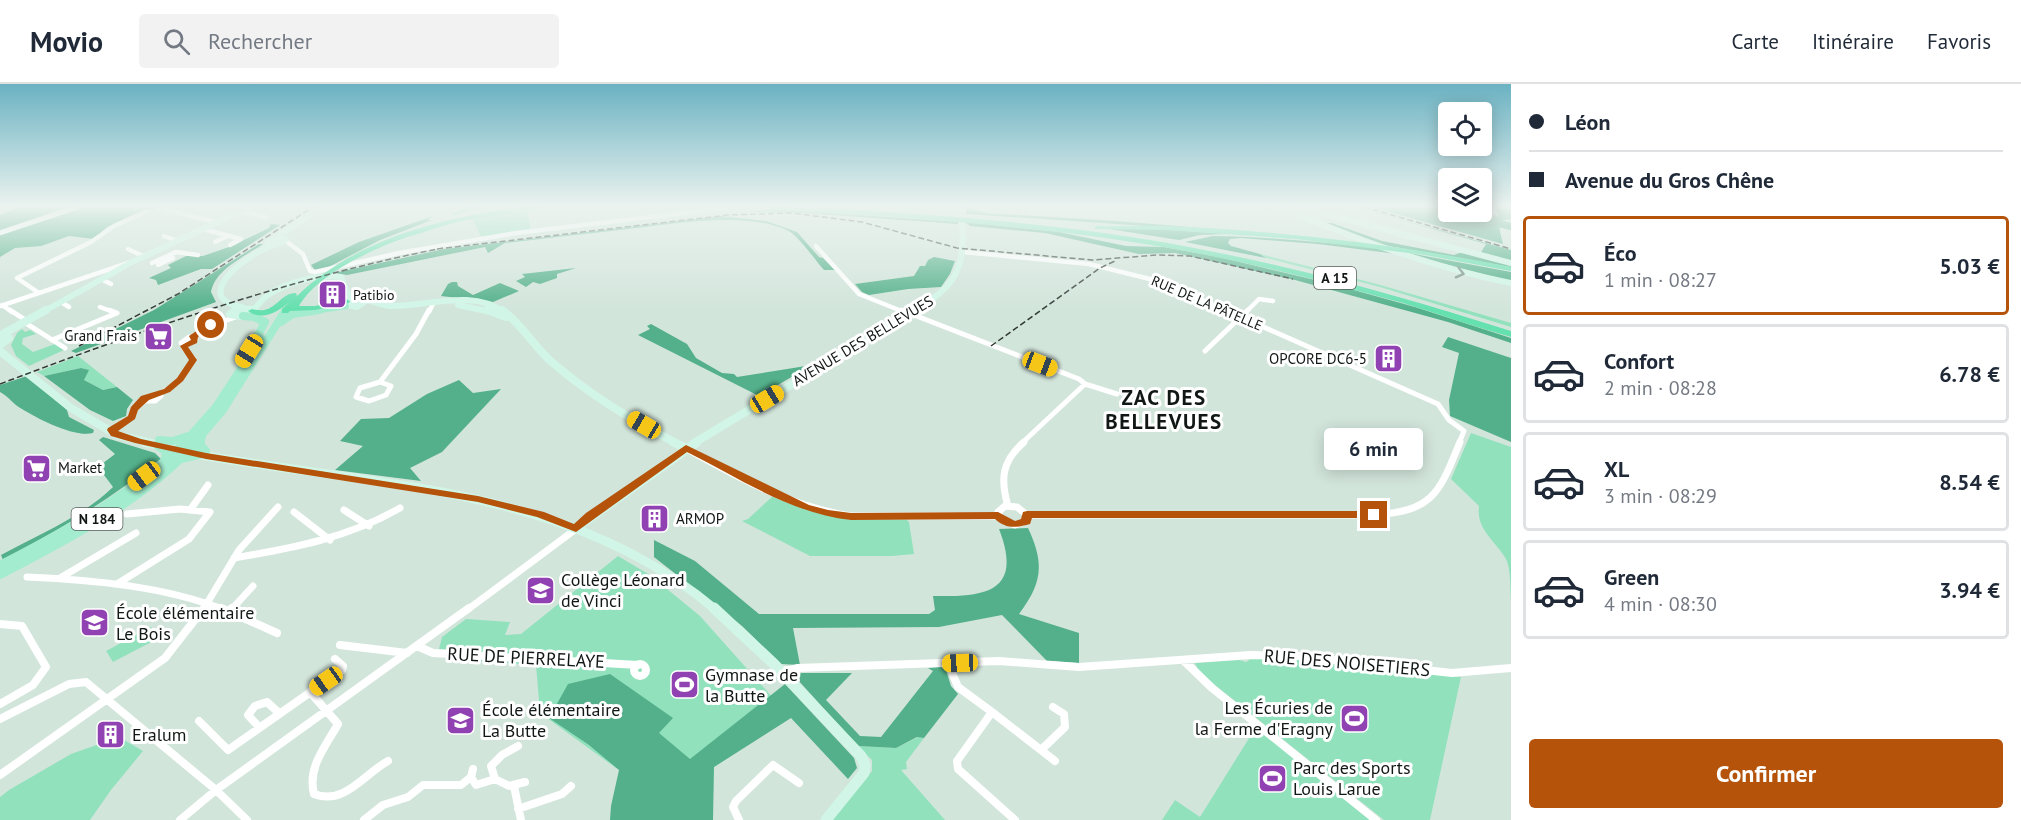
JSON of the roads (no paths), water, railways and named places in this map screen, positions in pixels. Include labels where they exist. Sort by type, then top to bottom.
[{"type":"highway","name":"N 184","points":[[282,311],[332,267],[381,241]]},
{"type":"highway","name":"N 184","points":[[314,282],[387,241]]},
{"type":"highway","name":"A 15","points":[[1144,241],[1181,247],[1335,282],[1511,332]]},
{"type":"highway","name":"A 15","points":[[1163,241],[1336,278],[1511,332]]},
{"type":"highway","points":[[1310,241],[1390,249],[1511,270]]},
{"type":"highway","points":[[1339,241],[1428,253],[1511,270]]},
{"type":"highway","points":[[314,282],[293,309],[315,308],[348,300]]},
{"type":"highway","points":[[249,309],[259,314],[271,311],[314,282]]},
{"type":"main road","points":[[277,324],[293,314],[348,300]]},
{"type":"main road","name":"N 184","points":[[200,432],[231,399],[277,324],[282,311]]},
{"type":"main road","name":"N 184","points":[[0,573],[89,524],[155,477],[185,452],[282,311]]},
{"type":"main road","points":[[233,315],[257,318],[265,324],[236,372],[238,375]]},
{"type":"main road","points":[[200,432],[199,442],[185,452],[167,451],[159,443],[178,440],[200,432]]},
{"type":"main road","name":"N 184","points":[[0,566],[78,522],[185,452]]},
{"type":"street","points":[[39,293],[17,278],[92,241]]},
{"type":"street","points":[[9,356],[3,339],[26,322],[143,256],[176,241]]},
{"type":"street","points":[[230,245],[237,241]]},
{"type":"street","points":[[233,315],[216,290],[220,278],[278,241]]},
{"type":"street","points":[[287,241],[303,254],[310,271],[313,272],[399,253],[467,241]]},
{"type":"street","name":"AVENUE DES BELLEVUES","points":[[576,528],[686,448],[938,296],[950,284],[960,268],[963,241]]},
{"type":"street","points":[[1365,241],[1454,272],[1511,283]]},
{"type":"street","points":[[1427,241],[1511,263]]},
{"type":"street","points":[[273,243],[294,248]]},
{"type":"street","points":[[816,246],[859,294],[1085,384],[1117,394]]},
{"type":"street","points":[[128,249],[143,256]]},
{"type":"street","points":[[160,249],[198,255]]},
{"type":"street","points":[[166,269],[152,263],[176,252]]},
{"type":"street","name":"RUE DE LA PÂTELLE","points":[[963,252],[1065,260],[1126,271],[1178,288],[1438,404],[1443,413],[1464,431],[1433,498],[1418,507],[1401,512],[1380,515],[1027,515]]},
{"type":"street","points":[[158,265],[183,253]]},
{"type":"street","points":[[1,306],[132,262]]},
{"type":"street","points":[[111,430],[132,417],[134,409],[144,402],[157,400],[161,396],[159,394],[176,384],[192,363],[193,358],[184,348],[185,344],[195,340],[192,337],[206,327],[249,309],[281,288],[331,275],[340,276],[348,300],[359,306],[391,309],[464,300],[495,305],[507,314],[544,355],[583,387],[686,448],[806,507],[827,514],[851,516],[998,516],[1005,522],[1015,525],[1026,521],[1027,515],[1020,508],[1008,506],[1000,508],[998,516]]},
{"type":"street","points":[[101,279],[111,284]]},
{"type":"street","points":[[359,306],[364,299]]},
{"type":"street","points":[[348,300],[364,299],[391,306],[460,305],[487,309],[513,322]]},
{"type":"street","points":[[1205,351],[1259,299],[1273,301]]},
{"type":"street","points":[[223,301],[249,309]]},
{"type":"street","points":[[61,302],[69,307]]},
{"type":"street","points":[[380,382],[392,386],[386,395],[369,401],[356,397],[360,388],[380,382],[416,334],[433,304]]},
{"type":"street","points":[[487,309],[495,305]]},
{"type":"street","points":[[1,306],[65,348]]},
{"type":"street","points":[[52,340],[117,313],[100,307]]},
{"type":"street","points":[[233,315],[249,309]]},
{"type":"street","points":[[0,351],[71,408],[117,435],[159,443],[185,452],[478,499],[534,512],[631,552],[677,579],[722,614],[861,756],[865,765],[864,773],[826,820]]},
{"type":"street","points":[[1008,506],[1003,480],[1007,461],[1012,452],[1082,390],[1085,384]]},
{"type":"street","points":[[190,510],[208,485]]},
{"type":"street","points":[[0,775],[162,661],[207,604],[242,546],[278,507]]},
{"type":"street","points":[[234,558],[330,540],[369,526],[400,508]]},
{"type":"street","points":[[117,584],[189,539],[210,512],[190,510],[127,514]]},
{"type":"street","points":[[344,510],[369,526]]},
{"type":"street","points":[[294,512],[330,540]]},
{"type":"street","points":[[182,818],[216,790],[417,646],[576,528]]},
{"type":"street","points":[[60,578],[136,533]]},
{"type":"street","points":[[27,577],[117,584],[207,604],[277,633]]},
{"type":"street","points":[[229,612],[253,586]]},
{"type":"street","points":[[0,624],[22,626],[46,667],[40,679],[0,704]]},
{"type":"street","points":[[340,645],[407,653]]},
{"type":"street","name":"RUE DE PIERRELAYE","points":[[417,646],[433,653],[638,665]]},
{"type":"street","name":"RUE DES NOISETIERS","points":[[1183,660],[1250,655],[1289,655],[1452,672],[1511,668]]},
{"type":"street","points":[[199,721],[228,750],[343,669],[335,659]]},
{"type":"street","points":[[782,673],[797,668],[999,661],[1079,667],[1183,660],[1212,688],[1376,820]]},
{"type":"street","points":[[948,663],[958,687],[1055,760]]},
{"type":"street","points":[[0,719],[76,682],[86,682],[216,790],[247,820]]},
{"type":"street","points":[[310,692],[338,724],[314,771],[311,782],[314,794],[324,798],[344,793],[358,785],[377,766],[388,760]]},
{"type":"street","points":[[259,727],[248,715],[249,711],[260,703],[267,702],[279,713]]},
{"type":"street","points":[[1041,750],[1065,727],[1064,714],[1053,707]]},
{"type":"street","points":[[992,712],[956,764],[958,769],[1015,820]]},
{"type":"street","points":[[495,779],[491,766],[518,746]]},
{"type":"street","points":[[740,820],[736,817],[733,807],[736,801],[773,765],[799,783]]},
{"type":"street","points":[[364,820],[383,805],[408,797],[423,785],[461,785],[472,773],[476,785],[495,779],[509,786],[525,782]]},
{"type":"street","points":[[514,786],[521,820]]},
{"type":"street","points":[[518,809],[562,794],[571,786]]},
{"type":"railway","points":[[79,346],[178,294],[260,241]]},
{"type":"railway","points":[[440,249],[503,241]]},
{"type":"railway","points":[[933,241],[957,248],[1092,260],[1157,255],[1190,256],[1293,279]]},
{"type":"railway","points":[[1484,241],[1511,249]]},
{"type":"railway","points":[[0,384],[218,307],[330,274],[440,249]]},
{"type":"railway","points":[[991,346],[1100,268],[1115,261]]},
{"type":"place","name":"Patibio","points":[[332,295]]},
{"type":"place","name":"Grand Frais","points":[[158,336]]},
{"type":"place","name":"OPCORE DC6-5","points":[[1388,359]]},
{"type":"place","name":"Market","points":[[37,468]]},
{"type":"place","name":"ARMOP","points":[[655,519]]},
{"type":"place","name":"Collège Léonard de Vinci","points":[[540,590]]},
{"type":"place","name":"École élémentaire Le Bois","points":[[95,623]]},
{"type":"place","name":"Gymnase de la Butte","points":[[684,685]]},
{"type":"place","name":"Les Écuries de la Ferme d'Eragny","points":[[1354,718]]},
{"type":"place","name":"École élémentaire La Butte","points":[[461,720]]},
{"type":"place","name":"Eralum","points":[[111,735]]},
{"type":"place","name":"Parc des Sports Louis Larue","points":[[1272,778]]},
{"type":"district","name":"ZAC DES BELLEVUES","points":[[1164,410]]}]
